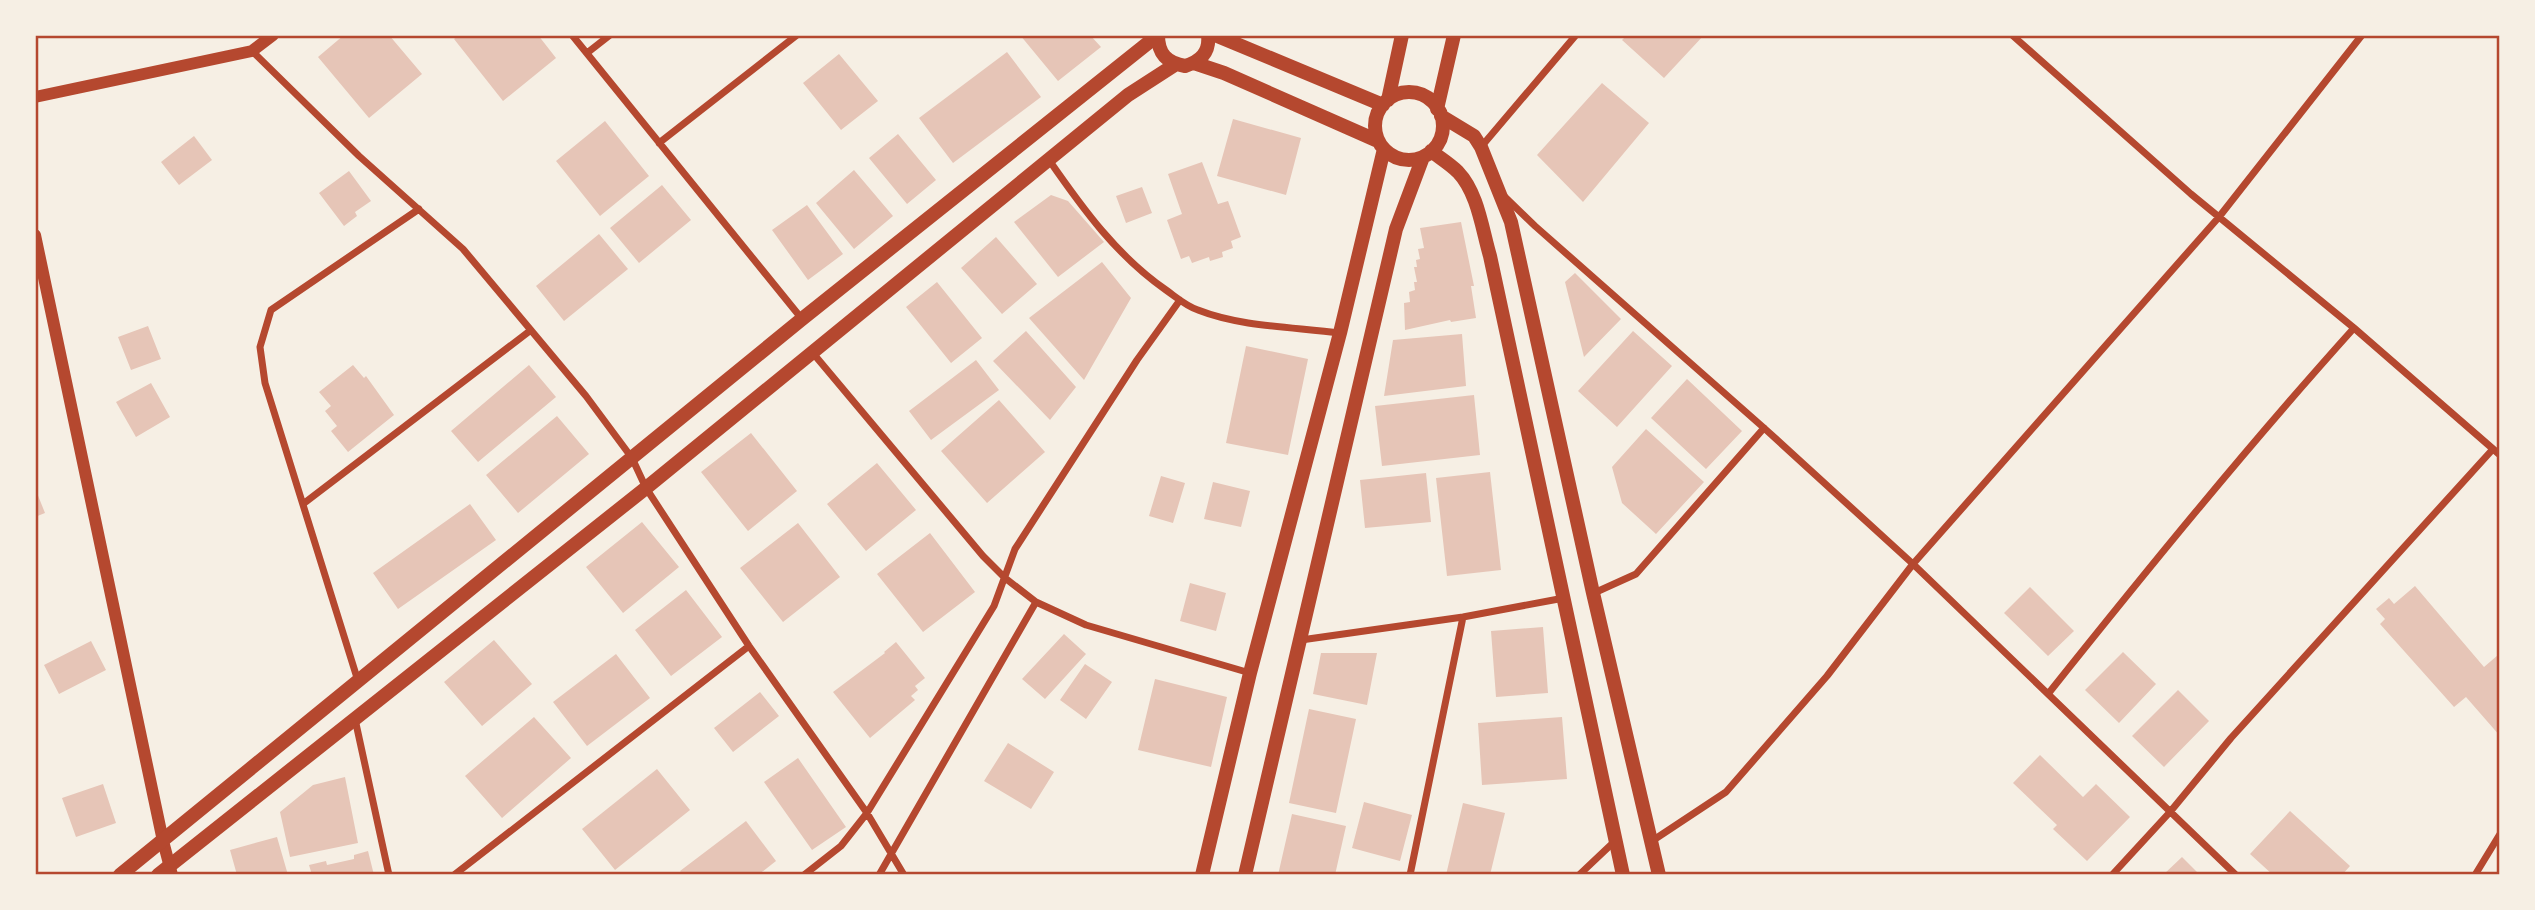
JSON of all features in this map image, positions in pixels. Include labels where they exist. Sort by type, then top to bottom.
[{"type":"main road","points":[[120,875],[802,319],[1158,35],[1161,53],[1168,60],[1185,66],[1202,58],[1207,50],[1208,35]]},
{"type":"main road","points":[[1215,35],[1385,102],[1402,93],[1419,94],[1433,102],[1439,112],[1474,136],[1481,147],[1500,191],[1516,242],[1593,593],[1659,875]]},
{"type":"main road","points":[[1202,875],[1250,673],[1340,332],[1381,145],[1375,125],[1385,102],[1402,35]]},
{"type":"main road","points":[[1245,875],[1396,229],[1427,154],[1441,135],[1439,112],[1454,35]]},
{"type":"main road","points":[[1194,63],[1224,73],[1381,145],[1402,159],[1427,154],[1458,172],[1474,197],[1503,310],[1623,875]]},
{"type":"main road","points":[[167,872],[355,718],[646,488],[1128,95],[1176,64]]},
{"type":"street","points":[[35,97],[252,51],[273,35]]},
{"type":"street","points":[[572,35],[802,319]]},
{"type":"street","points":[[587,53],[610,35]]},
{"type":"street","points":[[659,142],[796,35]]},
{"type":"street","points":[[1481,147],[1576,35]]},
{"type":"street","points":[[2012,35],[2219,217],[2354,328],[2500,455]]},
{"type":"street","points":[[1652,841],[1726,792],[1827,676],[1913,564],[2219,217],[2362,35]]},
{"type":"street","points":[[252,51],[359,156],[463,249],[586,396],[632,458],[646,488],[749,646],[867,813],[904,875]]},
{"type":"street","points":[[1049,160],[1080,205],[1128,259],[1180,300],[1197,310],[1228,318],[1340,332]]},
{"type":"street","points":[[1500,191],[1545,236],[1765,428],[1913,564],[2236,875]]},
{"type":"street","points":[[358,682],[265,383],[260,347],[271,310],[419,209]]},
{"type":"street","points":[[35,234],[163,841],[167,872]]},
{"type":"street","points":[[804,875],[841,846],[867,813],[994,606],[1015,549],[1137,360],[1180,300]]},
{"type":"street","points":[[2048,694],[2167,545],[2283,407],[2354,328]]},
{"type":"street","points":[[303,504],[531,330]]},
{"type":"street","points":[[811,352],[967,538],[1005,578],[1036,602],[1086,625],[1250,673]]},
{"type":"street","points":[[1593,593],[1636,574],[1765,428]]},
{"type":"street","points":[[2112,875],[2170,812],[2231,738],[2493,449]]},
{"type":"street","points":[[1300,640],[1463,617],[1564,598]]},
{"type":"street","points":[[879,875],[1036,602]]},
{"type":"street","points":[[1410,875],[1463,617]]},
{"type":"street","points":[[454,875],[749,646]]},
{"type":"street","points":[[355,718],[389,875]]},
{"type":"street","points":[[2475,875],[2500,834]]},
{"type":"street","points":[[1579,875],[1616,840]]},
{"type":"building","points":[[344,35],[389,35],[422,74],[369,118],[318,57]]},
{"type":"building","points":[[459,35],[538,35],[556,58],[503,101],[454,39]]},
{"type":"building","points":[[1020,35],[1090,35],[1101,47],[1058,81]]},
{"type":"building","points":[[1627,35],[1704,35],[1664,78],[1622,40]]},
{"type":"building","points":[[1007,52],[1041,97],[953,163],[919,118]]},
{"type":"building","points":[[839,54],[878,101],[841,130],[803,83]]},
{"type":"building","points":[[1602,83],[1649,123],[1583,202],[1537,155]]},
{"type":"building","points":[[1233,119],[1301,138],[1286,195],[1217,176]]},
{"type":"building","points":[[605,121],[649,176],[600,216],[556,161]]},
{"type":"building","points":[[898,134],[936,180],[907,204],[869,158]]},
{"type":"building","points":[[194,136],[212,160],[179,185],[161,162]]},
{"type":"building","points":[[1202,162],[1218,204],[1228,201],[1241,237],[1231,241],[1233,248],[1222,252],[1223,257],[1210,261],[1209,257],[1192,263],[1189,256],[1181,259],[1167,220],[1182,214],[1168,174]]},
{"type":"building","points":[[854,170],[893,216],[854,249],[816,203]]},
{"type":"building","points":[[349,171],[371,201],[355,212],[357,216],[344,226],[319,193]]},
{"type":"building","points":[[662,185],[691,220],[639,263],[610,228]]},
{"type":"building","points":[[1142,187],[1152,213],[1126,223],[1116,196]]},
{"type":"building","points":[[1051,195],[1068,201],[1104,242],[1058,277],[1014,222]]},
{"type":"building","points":[[807,205],[843,254],[808,280],[772,230]]},
{"type":"building","points":[[1461,222],[1474,286],[1471,286],[1476,318],[1450,320],[1405,330],[1404,303],[1410,302],[1409,292],[1415,290],[1414,282],[1417,282],[1414,267],[1417,267],[1416,260],[1420,259],[1418,249],[1424,248],[1420,228]]},
{"type":"building","points":[[599,234],[628,269],[564,321],[536,286]]},
{"type":"building","points":[[996,237],[1037,284],[1002,314],[961,268]]},
{"type":"building","points":[[1102,262],[1131,298],[1084,380],[1029,318]]},
{"type":"building","points":[[1575,273],[1621,319],[1584,357],[1565,282]]},
{"type":"building","points":[[937,282],[982,338],[951,363],[906,307]]},
{"type":"building","points":[[148,326],[161,359],[131,370],[118,337]]},
{"type":"building","points":[[1026,331],[1076,387],[1050,420],[993,361]]},
{"type":"building","points":[[1633,331],[1672,366],[1617,427],[1578,391]]},
{"type":"building","points":[[1462,334],[1466,386],[1384,396],[1393,340]]},
{"type":"building","points":[[1246,346],[1308,359],[1288,455],[1226,443]]},
{"type":"building","points":[[976,360],[999,390],[931,440],[909,411]]},
{"type":"building","points":[[353,365],[364,378],[366,376],[394,415],[348,452],[331,431],[337,426],[325,411],[331,406],[319,392]]},
{"type":"building","points":[[529,365],[556,397],[478,462],[451,431]]},
{"type":"building","points":[[1687,379],[1742,431],[1706,469],[1651,418]]},
{"type":"building","points":[[151,383],[170,417],[136,437],[116,402]]},
{"type":"building","points":[[1474,395],[1480,455],[1382,466],[1375,406]]},
{"type":"building","points":[[999,400],[1045,452],[987,503],[941,451]]},
{"type":"building","points":[[557,416],[589,454],[518,513],[486,475]]},
{"type":"building","points":[[1646,429],[1704,482],[1656,534],[1622,503],[1612,467]]},
{"type":"building","points":[[751,433],[797,491],[748,531],[701,472]]},
{"type":"building","points":[[877,463],[916,510],[866,551],[827,504]]},
{"type":"building","points":[[1490,472],[1501,570],[1447,576],[1436,478]]},
{"type":"building","points":[[1426,473],[1431,522],[1365,528],[1360,480]]},
{"type":"building","points":[[1161,476],[1185,483],[1173,523],[1149,516]]},
{"type":"building","points":[[1213,482],[1250,491],[1241,527],[1204,519]]},
{"type":"building","points":[[35,488],[45,513],[35,517]]},
{"type":"building","points":[[470,504],[496,540],[398,609],[373,573]]},
{"type":"building","points":[[642,522],[679,567],[623,613],[586,567]]},
{"type":"building","points":[[798,523],[840,577],[783,622],[740,568]]},
{"type":"building","points":[[930,533],[975,592],[923,632],[877,574]]},
{"type":"building","points":[[1190,583],[1226,593],[1216,631],[1180,621]]},
{"type":"building","points":[[2415,586],[2484,667],[2500,656],[2500,736],[2466,697],[2454,707],[2380,624],[2385,619],[2376,609],[2389,598],[2394,604]]},
{"type":"building","points":[[2030,587],[2074,631],[2048,656],[2004,613]]},
{"type":"building","points":[[686,590],[722,637],[671,676],[635,630]]},
{"type":"building","points":[[1543,627],[1548,693],[1496,697],[1491,631]]},
{"type":"building","points":[[1064,634],[1086,654],[1045,699],[1022,679]]},
{"type":"building","points":[[494,640],[532,684],[482,726],[444,682]]},
{"type":"building","points":[[91,641],[106,670],[59,694],[44,665]]},
{"type":"building","points":[[896,642],[925,678],[915,686],[918,690],[911,696],[915,700],[870,738],[833,692]]},
{"type":"building","points":[[2123,652],[2156,684],[2119,723],[2085,690]]},
{"type":"building","points":[[1321,653],[1377,653],[1367,705],[1313,694]]},
{"type":"building","points":[[616,654],[650,698],[587,746],[553,702]]},
{"type":"building","points":[[1085,664],[1112,682],[1086,719],[1060,700]]},
{"type":"building","points":[[1155,679],[1227,697],[1211,767],[1138,750]]},
{"type":"building","points":[[2178,690],[2209,721],[2164,767],[2132,736]]},
{"type":"building","points":[[760,692],[779,716],[733,752],[714,728]]},
{"type":"building","points":[[1309,709],[1356,719],[1336,813],[1289,803]]},
{"type":"building","points":[[534,717],[571,758],[502,818],[465,776]]},
{"type":"building","points":[[1562,717],[1567,779],[1482,785],[1478,723]]},
{"type":"building","points":[[1008,743],[1054,772],[1031,809],[984,781]]},
{"type":"building","points":[[2040,755],[2083,797],[2096,784],[2130,817],[2087,861],[2053,829],[2057,825],[2013,783]]},
{"type":"building","points":[[798,758],[846,827],[812,850],[764,782]]},
{"type":"building","points":[[657,769],[690,810],[615,870],[582,829]]},
{"type":"building","points":[[345,777],[358,843],[290,857],[280,812],[313,785]]},
{"type":"building","points":[[103,784],[116,823],[76,837],[62,798]]},
{"type":"building","points":[[1364,802],[1412,815],[1400,861],[1352,848]]},
{"type":"building","points":[[1463,803],[1505,813],[1490,875],[1446,875]]},
{"type":"building","points":[[2290,811],[2350,866],[2342,875],[2273,875],[2250,854]]},
{"type":"building","points":[[1292,814],[1346,826],[1335,875],[1278,875]]},
{"type":"building","points":[[746,821],[776,861],[758,875],[683,875],[680,871]]},
{"type":"building","points":[[277,837],[288,875],[237,875],[230,850]]},
{"type":"building","points":[[368,851],[374,875],[312,875],[309,865],[326,861],[327,865],[354,859],[354,855]]},
{"type":"building","points":[[2182,857],[2200,875],[2163,875]]}]
